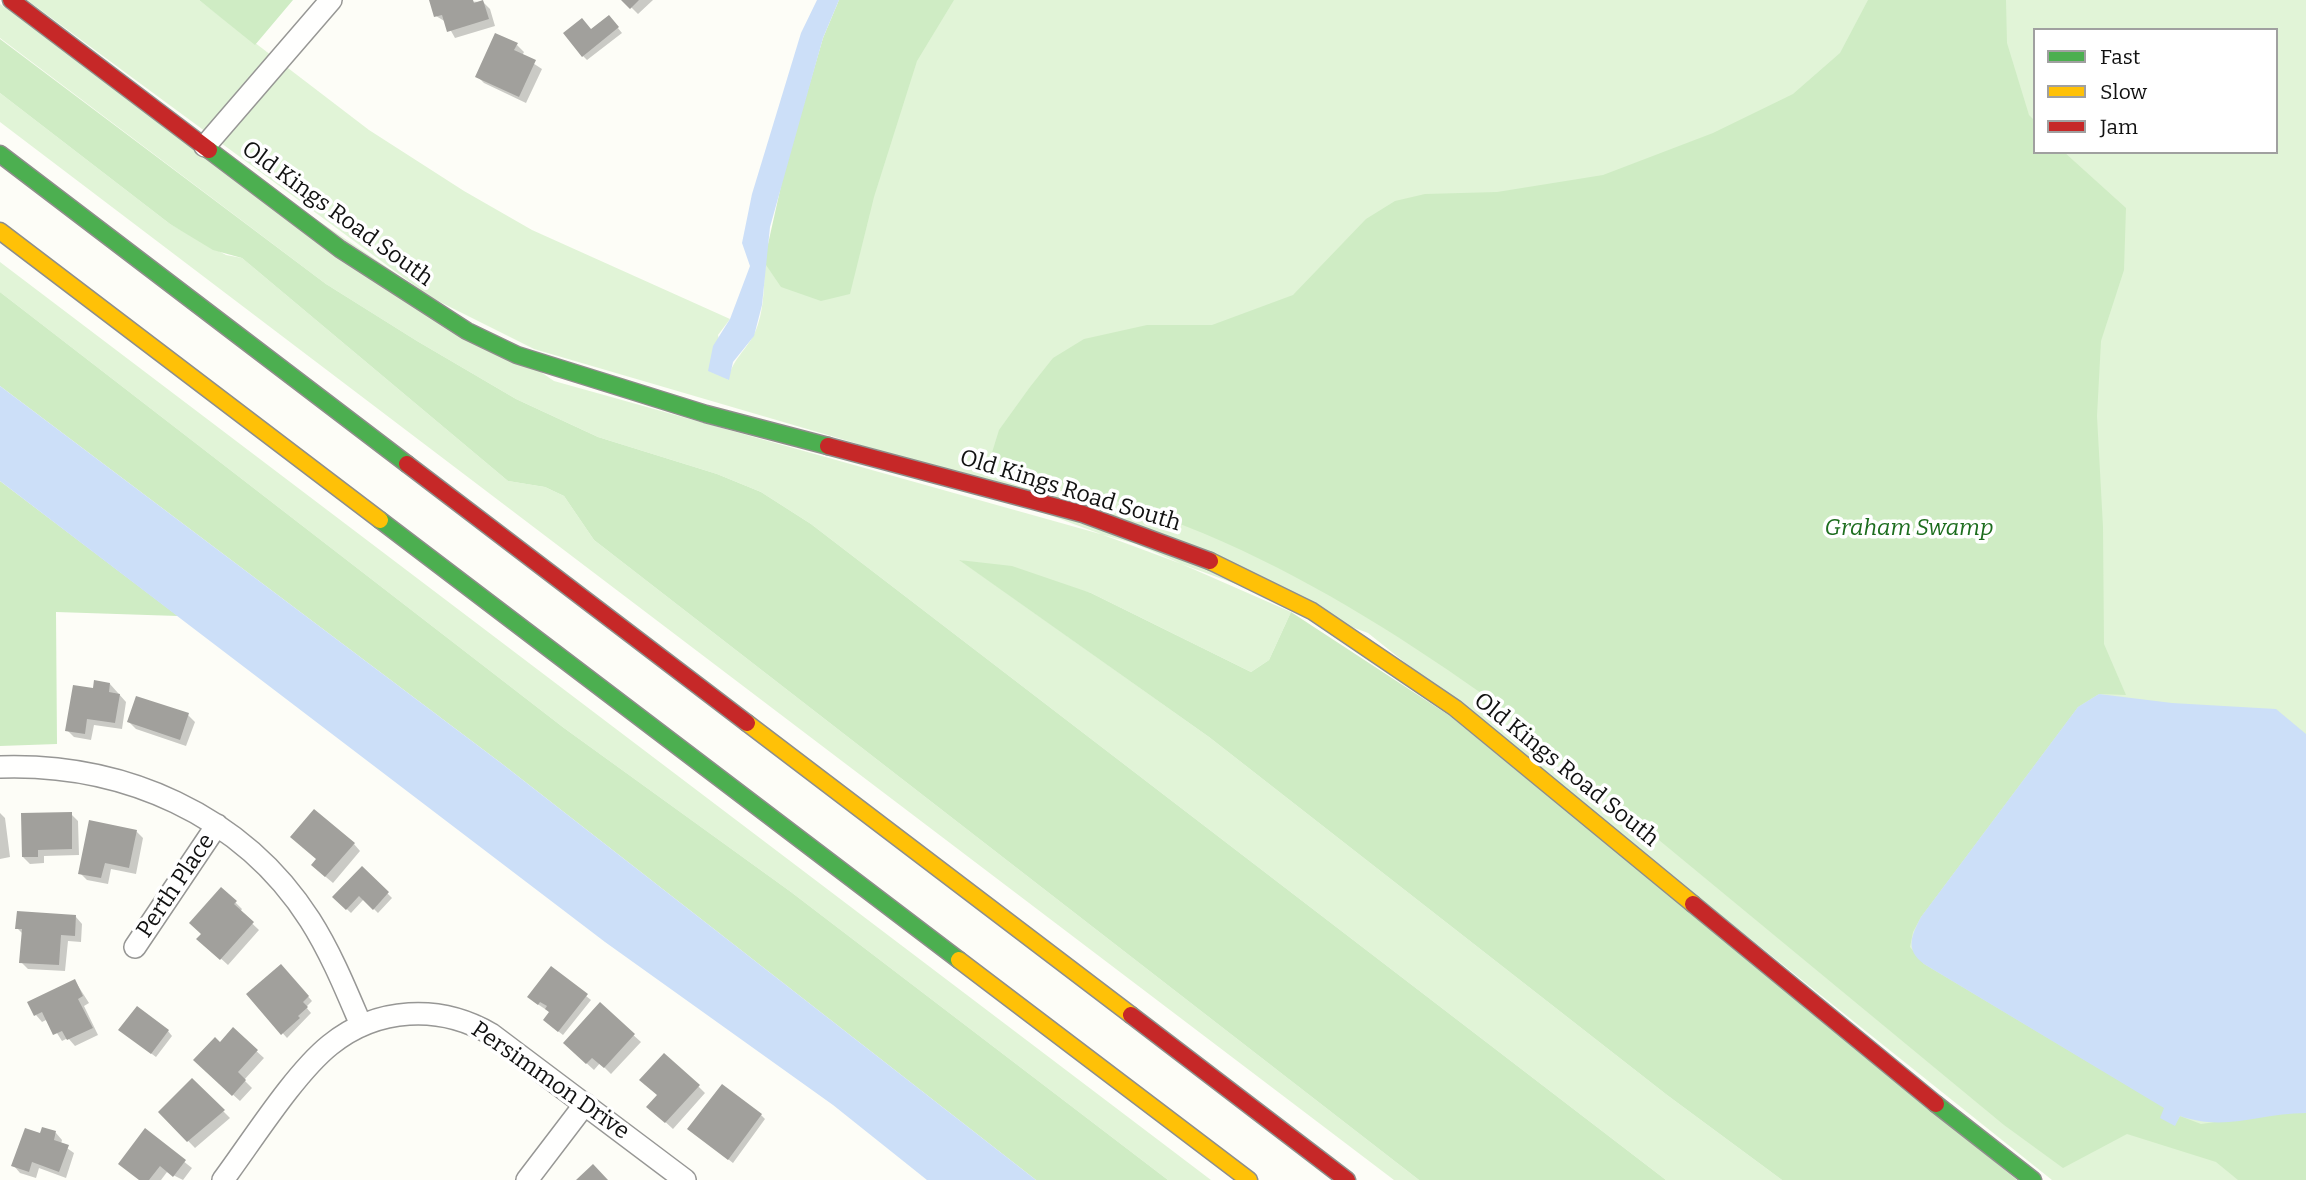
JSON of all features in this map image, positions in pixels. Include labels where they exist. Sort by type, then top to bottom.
[{"type":"main road","name":"Old Kings Road South","points":[[12,0],[340,249],[467,331],[517,355],[706,414],[1069,510],[1133,530],[1211,561],[1312,611],[1368,646],[1455,708],[1912,1085],[2033,1180]]},
{"type":"main road","points":[[0,154],[1347,1180]]},
{"type":"main road","points":[[0,231],[1249,1180]]},
{"type":"street","points":[[205,146],[331,0]]},
{"type":"street","points":[[0,767],[44,767],[114,778],[169,799],[217,825],[259,858],[300,905],[328,951],[361,1025]]},
{"type":"street","name":"Perth Place","points":[[135,947],[217,825]]},
{"type":"street","name":"Persimmon Drive","points":[[223,1180],[315,1060],[330,1045],[361,1025],[407,1014],[428,1013],[461,1020],[506,1044],[685,1180]]},
{"type":"street","points":[[527,1180],[585,1104]]},
{"type":"green space","name":"Graham Swamp","points":[[27,0],[199,0],[369,130],[464,191],[532,230],[730,319],[718,335],[728,380],[759,321],[764,290],[764,261],[839,0],[2306,0],[2306,1180],[2052,1180],[1368,633],[855,443],[534,349],[430,297]]},
{"type":"green space","points":[[199,0],[293,0],[255,45]]},
{"type":"green space","points":[[839,0],[954,0],[917,61],[874,197],[850,294],[821,301],[781,287],[764,262],[785,168],[823,38]]},
{"type":"green space","points":[[1868,0],[2006,0],[2007,43],[2029,115],[2033,119],[2033,154],[2066,154],[2126,208],[2124,270],[2101,341],[2097,416],[2103,527],[2104,644],[2126,695],[2099,694],[2078,707],[1921,917],[1913,932],[1910,947],[1924,964],[2165,1108],[2175,1125],[2180,1116],[2201,1124],[2277,1113],[2306,1113],[2306,1180],[2238,1180],[2216,1162],[2127,1134],[2063,1168],[2004,1125],[1481,693],[1415,648],[1313,586],[1242,550],[1179,523],[990,459],[999,430],[1030,387],[1053,358],[1084,339],[1147,325],[1212,325],[1293,295],[1366,219],[1395,201],[1425,194],[1497,192],[1603,175],[1713,133],[1793,94],[1840,53]]},
{"type":"green space","points":[[0,4],[554,381],[1136,544],[1291,612],[1269,660],[1251,672],[1091,593],[960,560],[1209,737],[1667,1095],[1782,1180],[1666,1180],[811,524],[761,492],[717,474],[598,437],[516,399],[326,284],[0,38]]},
{"type":"green space","points":[[0,39],[326,284],[417,341],[516,399],[598,437],[717,474],[761,492],[811,524],[1666,1180],[1419,1180],[594,540],[564,496],[545,487],[508,481],[242,258],[213,250],[170,224],[0,93]]},
{"type":"green space","points":[[0,93],[170,224],[226,255],[242,258],[508,481],[545,487],[564,496],[594,540],[1419,1180],[1394,1180],[0,122]]},
{"type":"green space","points":[[0,262],[1211,1180],[1168,1180],[791,892],[564,728],[0,292]]},
{"type":"green space","points":[[0,292],[564,728],[791,892],[1168,1180],[1036,1180],[501,763],[0,386]]},
{"type":"green space","points":[[0,481],[178,616],[56,612],[57,744],[0,746]]},
{"type":"green space","points":[[959,560],[1012,566],[1091,593],[1251,672],[1269,660],[1291,612],[1450,716],[2017,1180],[1782,1180],[1667,1095],[1209,737]]},
{"type":"water","points":[[817,0],[839,0],[823,38],[770,227],[762,305],[754,336],[733,362],[729,380],[708,371],[713,346],[730,319],[750,266],[742,243],[752,194],[801,33]]},
{"type":"water","points":[[0,386],[501,763],[1036,1180],[927,1180],[833,1105],[605,942],[0,481]]},
{"type":"water","points":[[2099,694],[2172,703],[2276,709],[2306,734],[2306,1113],[2228,1122],[2180,1116],[2175,1126],[2160,1118],[2164,1108],[1924,964],[1914,953],[1912,942],[1921,917],[2078,707]]},
{"type":"building","points":[[429,0],[473,0],[474,3],[483,0],[489,19],[447,32],[442,15],[434,17]]},
{"type":"building","points":[[621,0],[639,0],[630,9]]},
{"type":"building","points":[[609,15],[619,27],[582,57],[563,33],[582,18],[591,29]]},
{"type":"building","points":[[495,33],[518,43],[514,50],[536,60],[519,97],[475,77]]},
{"type":"building","points":[[94,680],[110,683],[109,692],[120,694],[115,723],[87,719],[85,734],[65,731],[73,685],[93,688]]},
{"type":"building","points":[[136,696],[189,713],[180,740],[127,722]]},
{"type":"building","points":[[314,809],[355,843],[325,877],[311,865],[316,859],[290,837]]},
{"type":"building","points":[[72,812],[72,849],[38,850],[38,857],[22,857],[21,813]]},
{"type":"building","points":[[89,820],[137,830],[129,868],[105,863],[101,878],[78,874]]},
{"type":"building","points":[[362,866],[389,892],[373,910],[359,896],[346,910],[332,897]]},
{"type":"building","points":[[221,887],[237,901],[234,904],[254,922],[220,960],[196,939],[201,934],[189,923]]},
{"type":"building","points":[[17,911],[76,915],[75,936],[61,935],[59,965],[19,963],[22,929],[15,929]]},
{"type":"building","points":[[281,964],[309,996],[303,1002],[308,1007],[281,1035],[246,994]]},
{"type":"building","points":[[551,966],[588,994],[558,1032],[543,1020],[549,1012],[545,1009],[547,1006],[540,1002],[538,1005],[527,997]]},
{"type":"building","points":[[75,979],[83,996],[78,999],[93,1028],[67,1040],[62,1031],[53,1035],[42,1012],[34,1016],[27,1002]]},
{"type":"building","points":[[600,1002],[635,1034],[604,1068],[592,1058],[586,1064],[563,1043]]},
{"type":"building","points":[[137,1006],[169,1030],[151,1054],[118,1030]]},
{"type":"building","points":[[233,1027],[258,1050],[238,1072],[246,1080],[232,1096],[193,1060],[215,1037],[220,1042]]},
{"type":"building","points":[[664,1053],[700,1085],[665,1123],[646,1107],[657,1095],[639,1080]]},
{"type":"building","points":[[192,1078],[225,1110],[187,1142],[158,1112]]},
{"type":"building","points":[[722,1084],[762,1114],[728,1160],[687,1129]]},
{"type":"building","points":[[42,1127],[56,1131],[54,1140],[69,1145],[59,1172],[32,1162],[29,1172],[11,1166],[25,1128],[40,1133]]},
{"type":"building","points":[[145,1128],[186,1160],[173,1177],[160,1166],[149,1180],[139,1180],[118,1164]]},
{"type":"building","points":[[593,1164],[608,1180],[576,1180]]},
{"type":"traffic: fast","points":[[209,150],[340,249],[467,331],[517,355],[706,414],[828,446]]},
{"type":"traffic: fast","points":[[0,154],[407,464]]},
{"type":"traffic: fast","points":[[380,520],[959,960]]},
{"type":"traffic: fast","points":[[1936,1104],[2033,1180]]},
{"type":"traffic: slow","points":[[0,231],[380,520]]},
{"type":"traffic: slow","points":[[1210,561],[1312,611],[1455,708],[1693,904]]},
{"type":"traffic: slow","points":[[747,723],[1131,1015]]},
{"type":"traffic: slow","points":[[959,960],[1249,1180]]},
{"type":"traffic: jam","points":[[11,0],[209,150]]},
{"type":"traffic: jam","points":[[828,446],[1083,514],[1210,561]]},
{"type":"traffic: jam","points":[[407,464],[747,723]]},
{"type":"traffic: jam","points":[[1693,904],[1936,1104]]},
{"type":"traffic: jam","points":[[1131,1015],[1347,1180]]}]
